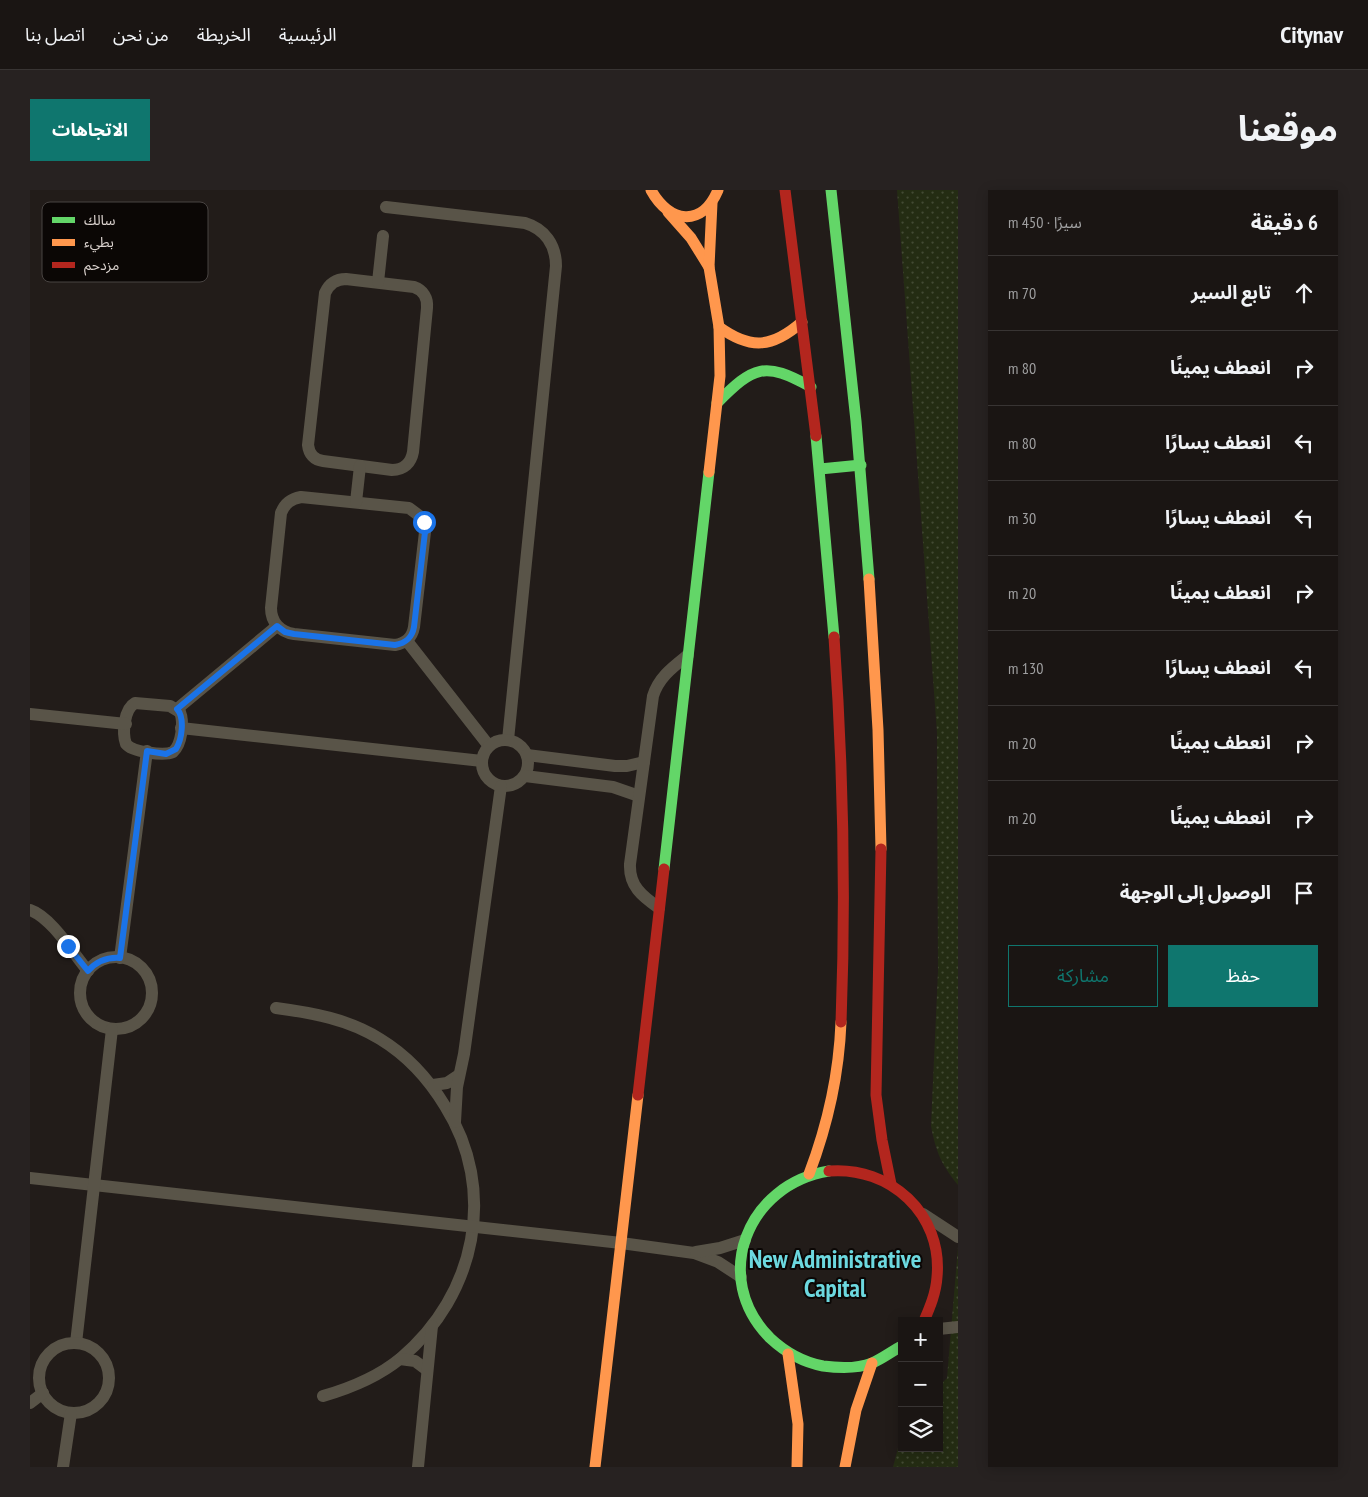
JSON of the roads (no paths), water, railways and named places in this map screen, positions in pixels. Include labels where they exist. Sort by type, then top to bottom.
[{"type":"main road","points":[[639,190],[653,194],[660,207],[677,216],[687,216],[705,210],[712,203],[718,190]]},
{"type":"main road","points":[[785,190],[820,469],[843,770],[844,902],[837,1073],[830,1111],[809,1174]]},
{"type":"main road","points":[[831,190],[861,465],[875,665],[881,810],[881,958],[876,1095],[880,1132],[891,1184]]},
{"type":"main road","points":[[595,1467],[720,376],[720,327],[709,267],[712,203]]},
{"type":"main road","points":[[668,212],[691,238],[709,267]]},
{"type":"main road","points":[[720,327],[738,340],[757,344],[776,341],[785,337],[802,322]]},
{"type":"main road","points":[[717,404],[743,378],[759,371],[777,370],[811,387]]},
{"type":"main road","points":[[820,469],[861,465]]},
{"type":"main road","points":[[898,1348],[872,1363],[848,1368],[823,1367],[799,1360],[788,1354],[767,1337],[755,1321],[746,1303],[741,1277],[742,1252],[756,1215],[774,1194],[809,1174],[830,1170],[851,1170],[871,1175],[891,1184],[907,1197],[921,1213],[934,1238],[938,1266],[935,1294],[926,1317]]},
{"type":"main road","points":[[788,1354],[798,1404],[800,1446],[797,1467]]},
{"type":"main road","points":[[844,1467],[856,1410],[872,1363]]},
{"type":"street","points":[[386,207],[525,223],[544,233],[555,251],[556,266],[508,740]]},
{"type":"street","points":[[378,282],[383,236]]},
{"type":"street","points":[[342,279],[378,282],[414,286],[422,291],[427,299],[413,452],[408,464],[392,470],[320,461],[312,455],[308,445],[324,297],[327,290],[335,281],[342,279]]},
{"type":"street","points":[[356,502],[360,466]]},
{"type":"street","points":[[301,497],[356,502],[409,508],[418,513],[424,522],[425,532],[414,627],[412,635],[406,641],[395,645],[285,632],[277,626],[272,617],[271,608],[280,518],[283,508],[290,500],[301,497]]},
{"type":"street","points":[[177,709],[277,626]]},
{"type":"street","points":[[406,641],[489,746]]},
{"type":"street","points":[[659,908],[638,892],[630,876],[630,864],[654,690],[664,675],[688,655]]},
{"type":"street","points":[[135,703],[170,706],[177,709],[181,715],[181,728],[178,746],[173,752],[166,754],[131,749],[126,744],[124,738],[128,709],[135,703]]},
{"type":"street","points":[[30,714],[126,724]]},
{"type":"street","points":[[181,728],[482,761]]},
{"type":"street","points":[[508,740],[518,743],[527,755],[528,766],[524,776],[516,783],[500,786],[486,777],[482,761],[485,750],[489,746],[498,741],[508,740]]},
{"type":"street","points":[[120,958],[147,751]]},
{"type":"street","points":[[527,755],[609,765],[626,766],[644,762]]},
{"type":"street","points":[[606,787],[603,775],[609,765]]},
{"type":"street","points":[[524,776],[606,787],[639,796]]},
{"type":"street","points":[[455,1122],[459,1075],[464,1054],[500,786]]},
{"type":"street","points":[[30,910],[40,914],[48,922],[88,971]]},
{"type":"street","points":[[113,957],[120,958],[133,962],[144,970],[150,982],[152,996],[148,1010],[139,1021],[127,1028],[112,1029],[99,1025],[88,1016],[82,1004],[80,990],[88,971],[99,962],[113,957]]},
{"type":"street","points":[[276,1008],[329,1016],[363,1029],[402,1054],[422,1072],[433,1086],[455,1122],[466,1147],[473,1180],[473,1227],[467,1256],[456,1286],[432,1326],[400,1358],[374,1376],[358,1384],[323,1396]]},
{"type":"street","points":[[76,1343],[112,1029]]},
{"type":"street","points":[[433,1086],[447,1083],[459,1075]]},
{"type":"street","points":[[30,1178],[620,1243],[694,1253],[718,1262],[741,1277]]},
{"type":"street","points":[[921,1213],[958,1237]]},
{"type":"street","points":[[694,1253],[720,1248],[745,1240]]},
{"type":"street","points":[[418,1467],[432,1326]]},
{"type":"street","points":[[943,1329],[958,1327]]},
{"type":"street","points":[[76,1343],[90,1347],[102,1356],[108,1370],[109,1382],[106,1392],[98,1404],[85,1411],[71,1413],[57,1409],[52,1405],[43,1393],[40,1372],[45,1359],[50,1354],[62,1346],[76,1343]]},
{"type":"street","points":[[400,1358],[415,1361],[427,1370]]},
{"type":"street","points":[[30,1403],[43,1393]]},
{"type":"street","points":[[64,1467],[71,1413]]},
{"type":"district","name":"New Administrative Capital","points":[[835,1274]]}]
